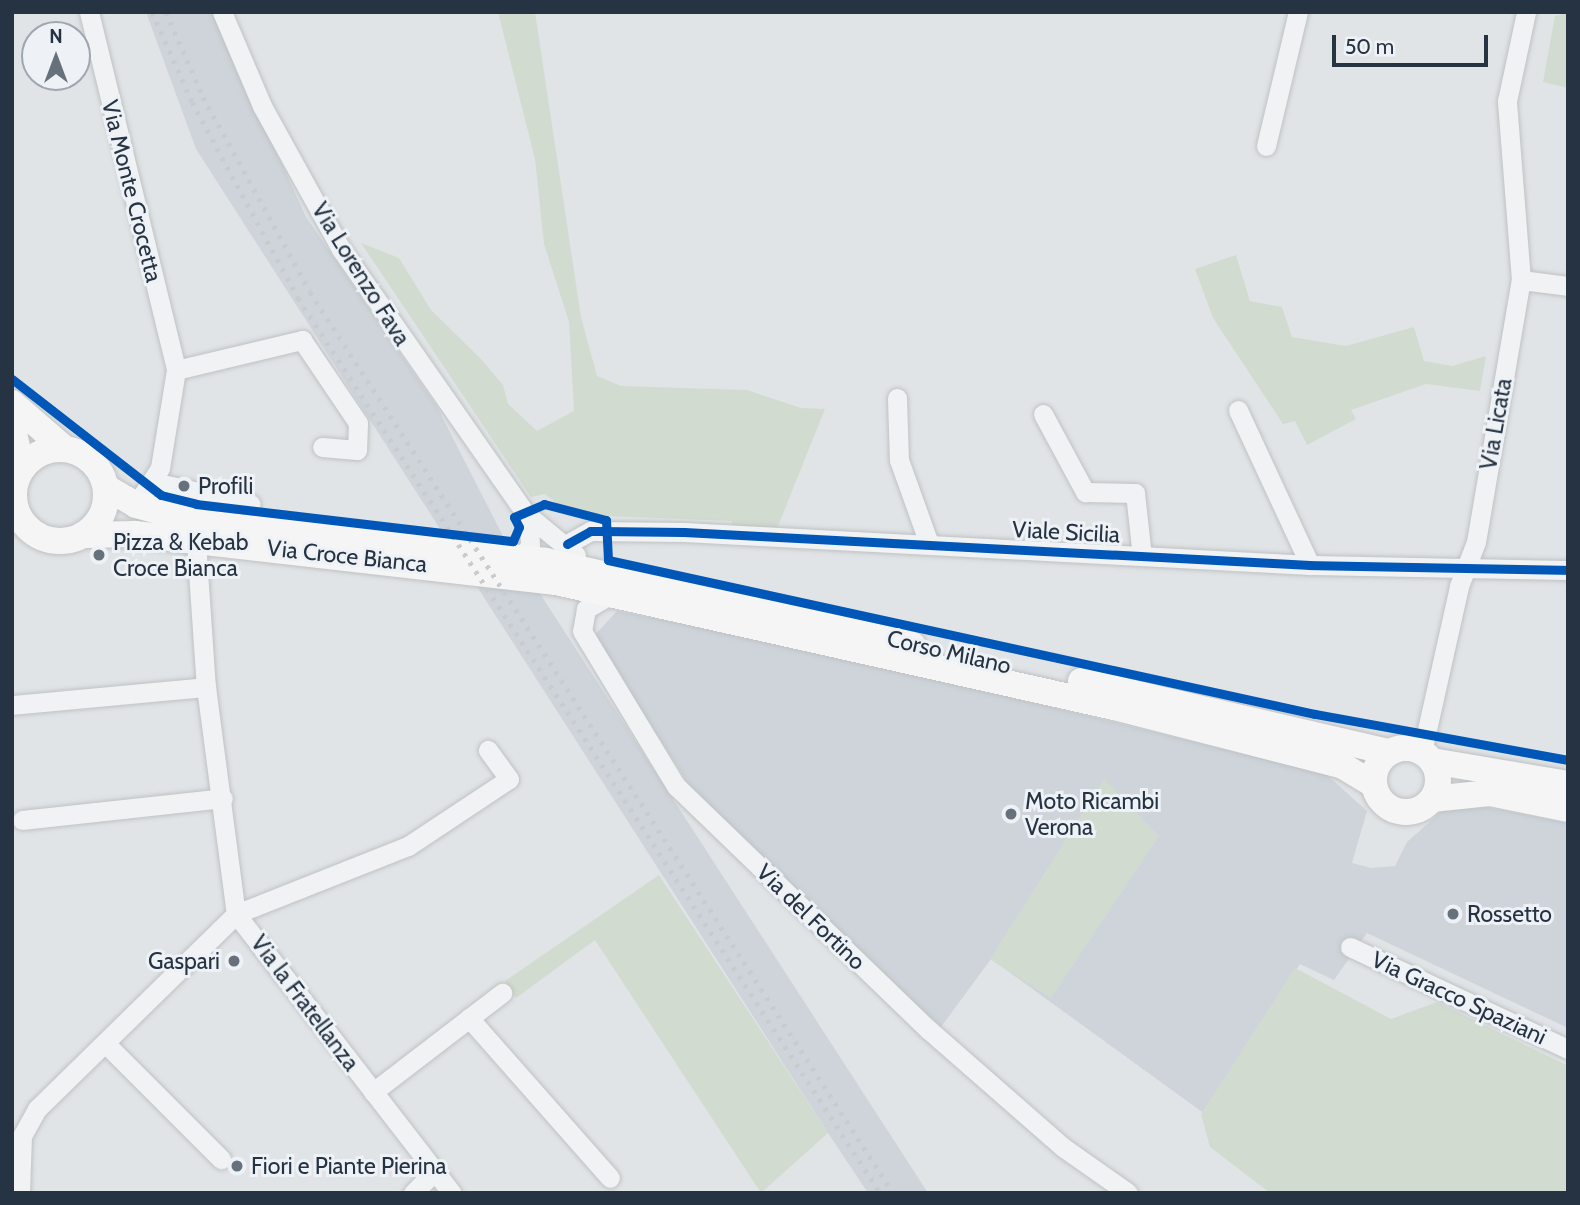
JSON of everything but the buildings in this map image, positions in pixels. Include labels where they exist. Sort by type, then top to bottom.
[{"type":"main road","name":"Via Croce Bianca","points":[[12,403],[65,449],[97,466],[107,488],[136,505],[202,523],[467,548]]},
{"type":"main road","name":"Via Croce Bianca","points":[[12,424],[17,513],[21,532],[57,542],[85,535],[195,542],[482,570]]},
{"type":"main road","points":[[16,484],[41,453],[65,449]]},
{"type":"main road","points":[[85,535],[102,514],[107,488]]},
{"type":"main road","name":"Corso Milano","points":[[467,548],[587,569],[1389,752]]},
{"type":"main road","name":"Corso Milano","points":[[482,570],[610,594],[1127,710],[1343,766],[1373,784]]},
{"type":"main road","points":[[1568,784],[1427,756],[1389,752],[1377,765],[1373,784],[1394,810],[1411,812],[1432,799],[1490,793],[1568,809]]},
{"type":"main road","points":[[1427,756],[1438,784],[1432,799]]},
{"type":"street","name":"Via Monte Crocetta","points":[[89,12],[176,370],[177,395],[154,482],[136,505]]},
{"type":"street","name":"Via Lorenzo Fava","points":[[222,12],[262,106],[341,249],[529,518],[567,544],[587,569]]},
{"type":"street","points":[[1266,146],[1298,12]]},
{"type":"street","name":"Via Licata","points":[[1467,566],[1476,542],[1521,280],[1507,101],[1526,12]]},
{"type":"street","points":[[1521,280],[1568,286]]},
{"type":"street","points":[[176,370],[302,340],[358,423],[357,450],[322,447]]},
{"type":"street","points":[[897,398],[899,460],[929,544]]},
{"type":"street","points":[[1238,410],[1310,565]]},
{"type":"street","name":"Viale Sicilia","points":[[1043,414],[1086,492],[1135,493],[1142,556]]},
{"type":"street","points":[[154,482],[251,504]]},
{"type":"street","points":[[521,557],[530,546],[529,518]]},
{"type":"street","name":"Viale Sicilia","points":[[567,544],[576,535],[606,531],[929,544],[1310,565],[1568,570]]},
{"type":"street","points":[[195,542],[206,687],[223,798],[236,914]]},
{"type":"street","points":[[1427,756],[1467,566]]},
{"type":"street","name":"Via del Fortino","points":[[610,594],[586,609],[582,631],[676,786],[845,950],[1064,1148],[1128,1193]]},
{"type":"street","points":[[12,705],[206,687]]},
{"type":"street","points":[[20,1193],[15,1134],[37,1109],[236,914],[408,846],[509,779],[488,750]]},
{"type":"street","points":[[22,820],[223,798]]},
{"type":"street","name":"Via la Fratellanza","points":[[236,914],[452,1193]]},
{"type":"street","name":"Via Gracco Spaziani","points":[[1350,947],[1568,1049]]},
{"type":"street","name":"Via la Fratellanza","points":[[373,1092],[502,993]]},
{"type":"street","points":[[469,1018],[610,1178]]},
{"type":"street","points":[[106,1044],[221,1158]]},
{"type":"street","points":[[413,1193],[434,1172]]},
{"type":"shaded area","points":[[146,12],[213,12],[306,217],[437,407],[504,538],[928,1193],[868,1193],[828,1133],[196,149]]},
{"type":"shaded area","points":[[498,12],[535,12],[581,317],[597,376],[621,386],[747,390],[801,408],[825,409],[776,531],[733,531],[732,521],[608,516],[562,508],[545,494],[531,497],[361,243],[399,258],[431,310],[481,359],[503,385],[508,404],[537,431],[574,411],[569,322],[544,244],[535,159]]},
{"type":"shaded area","points":[[1568,13],[1568,88],[1543,82],[1555,16]]},
{"type":"shaded area","points":[[1236,255],[1250,301],[1282,307],[1292,337],[1346,346],[1414,327],[1424,361],[1452,366],[1486,356],[1480,391],[1426,384],[1351,410],[1356,419],[1307,445],[1295,421],[1283,424],[1213,318],[1195,269]]},
{"type":"shaded area","points":[[617,611],[838,655],[1326,774],[1367,811],[1352,863],[1371,868],[1395,866],[1407,842],[1443,810],[1481,806],[1568,823],[1568,1028],[1367,933],[1334,980],[1300,964],[1205,1114],[991,959],[941,1027],[711,819],[594,636]]},
{"type":"shaded area","points":[[1104,779],[1159,836],[1051,998],[990,959]]},
{"type":"shaded area","points":[[659,875],[828,1133],[761,1193],[595,940],[516,998],[505,981]]},
{"type":"shaded area","points":[[1295,968],[1391,1019],[1437,1002],[1568,1066],[1568,1193],[1270,1193],[1210,1147],[1201,1114]]},
{"type":"railway","points":[[152,12],[192,102],[298,298],[880,1193]]},
{"type":"railway","points":[[166,12],[203,97],[310,292],[893,1193]]},
{"type":"cycle path","points":[[12,379],[161,495],[196,504],[513,541],[519,527],[514,517],[544,504],[606,520],[608,560],[1315,714],[1568,760]]},
{"type":"cycle path","points":[[567,544],[590,531],[684,532],[1310,565],[1568,570]]},
{"type":"place","name":"Profili","points":[[184,486]]},
{"type":"place","name":"Pizza & Kebab Croce Bianca","points":[[99,555]]},
{"type":"place","name":"Moto Ricambi Verona","points":[[1011,814]]},
{"type":"place","name":"Rossetto","points":[[1453,914]]},
{"type":"place","name":"Gaspari","points":[[234,961]]},
{"type":"place","name":"Fiori e Piante Pierina","points":[[237,1166]]}]
